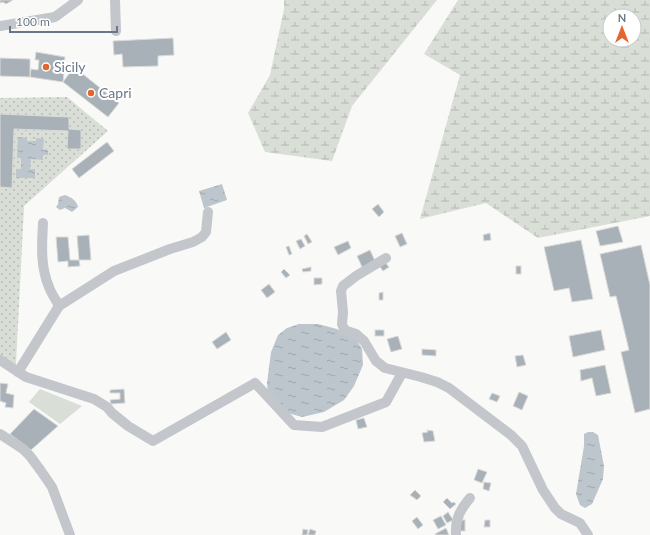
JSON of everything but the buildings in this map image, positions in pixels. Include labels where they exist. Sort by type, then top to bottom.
[{"type":"street","points":[[0,26],[38,21],[55,17],[78,0]]},
{"type":"street","points":[[115,0],[116,31]]},
{"type":"street","points":[[18,372],[59,306],[114,271],[202,237],[206,232],[208,212]]},
{"type":"street","points":[[43,223],[41,250],[43,267],[48,286],[59,306]]},
{"type":"street","points":[[386,258],[356,276],[343,286],[341,291],[343,312],[342,324],[344,329],[347,332],[356,334],[364,341],[380,365],[385,368],[437,382],[450,388],[511,435],[522,446],[543,490],[555,508],[561,514],[580,523],[588,535]]},
{"type":"street","points":[[0,360],[37,382],[94,399],[107,407],[128,426],[153,441],[255,383],[294,425],[322,427],[386,402],[402,373]]},
{"type":"street","points":[[0,434],[24,449],[41,471],[52,487],[70,535]]},
{"type":"street","points":[[456,535],[456,519],[470,498]]},
{"type":"green space","points":[[284,0],[437,0],[352,106],[332,161],[265,152],[248,113],[270,75],[284,9]]},
{"type":"green space","points":[[458,0],[650,0],[650,216],[538,238],[486,203],[420,219],[460,75],[424,54]]},
{"type":"green space","points":[[67,97],[108,131],[24,206],[16,364],[0,360],[0,98]]},
{"type":"green space","points":[[40,389],[82,406],[60,424],[29,402]]},
{"type":"water","points":[[18,137],[27,138],[27,141],[36,141],[36,138],[44,139],[43,150],[48,150],[48,155],[43,155],[43,160],[31,159],[30,169],[35,169],[35,178],[16,178],[16,169],[21,169],[21,158],[17,158]]},
{"type":"water","points":[[222,184],[227,200],[204,208],[199,191]]},
{"type":"water","points":[[65,195],[73,200],[78,207],[72,212],[65,208],[60,210],[56,207],[59,197]]},
{"type":"water","points":[[299,324],[318,324],[337,329],[356,339],[362,349],[363,365],[354,386],[344,400],[324,412],[302,417],[284,412],[268,394],[267,383],[271,352],[278,335],[287,328]]},
{"type":"water","points":[[593,432],[598,435],[604,466],[603,479],[592,504],[585,508],[580,505],[576,494],[584,446],[584,434]]},
{"type":"place","name":"Sicily","points":[[46,67]]},
{"type":"place","name":"Capri","points":[[91,93]]}]
